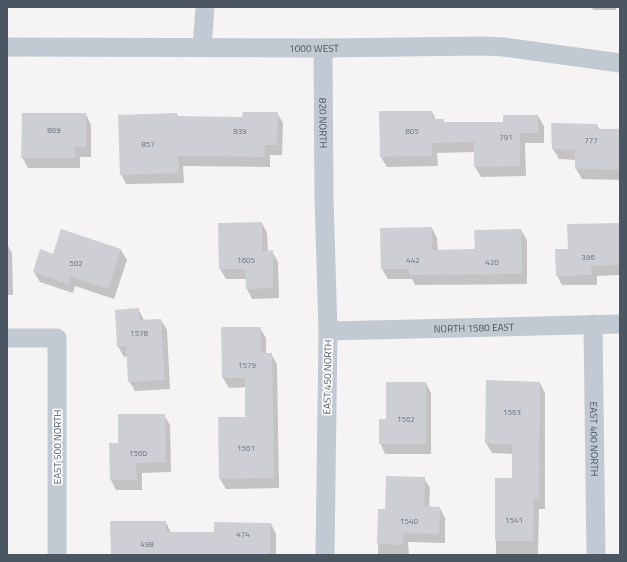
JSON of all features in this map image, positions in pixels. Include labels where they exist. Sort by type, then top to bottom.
[{"type":"street","points":[[202,47],[205,7]]},
{"type":"street","name":"1000 WEST","points":[[7,47],[323,48],[489,46],[620,63]]},
{"type":"street","name":"820 NORTH","points":[[323,48],[324,198]]},
{"type":"street","name":"EAST 450 NORTH","points":[[324,198],[328,331],[325,555]]},
{"type":"street","name":"EAST 400 NORTH","points":[[592,324],[596,555]]},
{"type":"street","name":"NORTH 1580 EAST","points":[[328,331],[620,324]]},
{"type":"street","name":"EAST 500 NORTH","points":[[7,338],[57,338],[57,555]]},
{"type":"building","points":[[379,111],[432,111],[432,119],[444,119],[444,122],[503,122],[503,115],[538,115],[538,133],[520,133],[520,166],[474,167],[474,142],[432,143],[432,156],[380,157]]},
{"type":"building","points":[[243,112],[278,112],[277,145],[265,145],[264,157],[178,156],[179,173],[120,175],[118,115],[177,113],[177,116],[242,117]]},
{"type":"building","points":[[22,113],[86,113],[86,147],[75,147],[75,158],[21,158]]},
{"type":"building","points":[[551,123],[597,124],[597,129],[620,129],[620,170],[575,169],[575,150],[552,149]]},
{"type":"building","points":[[262,222],[262,251],[273,250],[273,288],[246,289],[245,269],[219,269],[218,223]]},
{"type":"building","points":[[620,223],[620,265],[591,266],[592,275],[556,276],[555,249],[568,249],[567,224]]},
{"type":"building","points":[[432,227],[432,250],[475,249],[474,230],[521,229],[522,274],[409,275],[409,269],[381,269],[380,228]]},
{"type":"building","points":[[61,229],[121,249],[108,289],[70,276],[68,284],[33,272],[40,249],[53,254]]},
{"type":"building","points":[[139,308],[139,320],[161,319],[165,380],[128,382],[126,346],[117,347],[115,310]]},
{"type":"building","points":[[221,327],[261,327],[261,353],[272,353],[274,478],[219,479],[218,417],[245,417],[245,378],[222,378]]},
{"type":"building","points":[[486,380],[540,382],[539,499],[534,499],[533,541],[495,541],[495,478],[512,478],[512,444],[485,443]]},
{"type":"building","points":[[386,382],[426,382],[426,444],[379,444],[379,419],[386,419]]},
{"type":"building","points":[[118,414],[165,414],[166,462],[136,463],[137,480],[110,480],[109,443],[118,443]]},
{"type":"building","points":[[386,476],[425,477],[424,506],[440,507],[439,534],[403,533],[403,545],[377,544],[378,509],[385,509]]},
{"type":"building","points":[[110,521],[166,521],[166,532],[214,532],[214,522],[271,523],[270,555],[111,555]]}]
